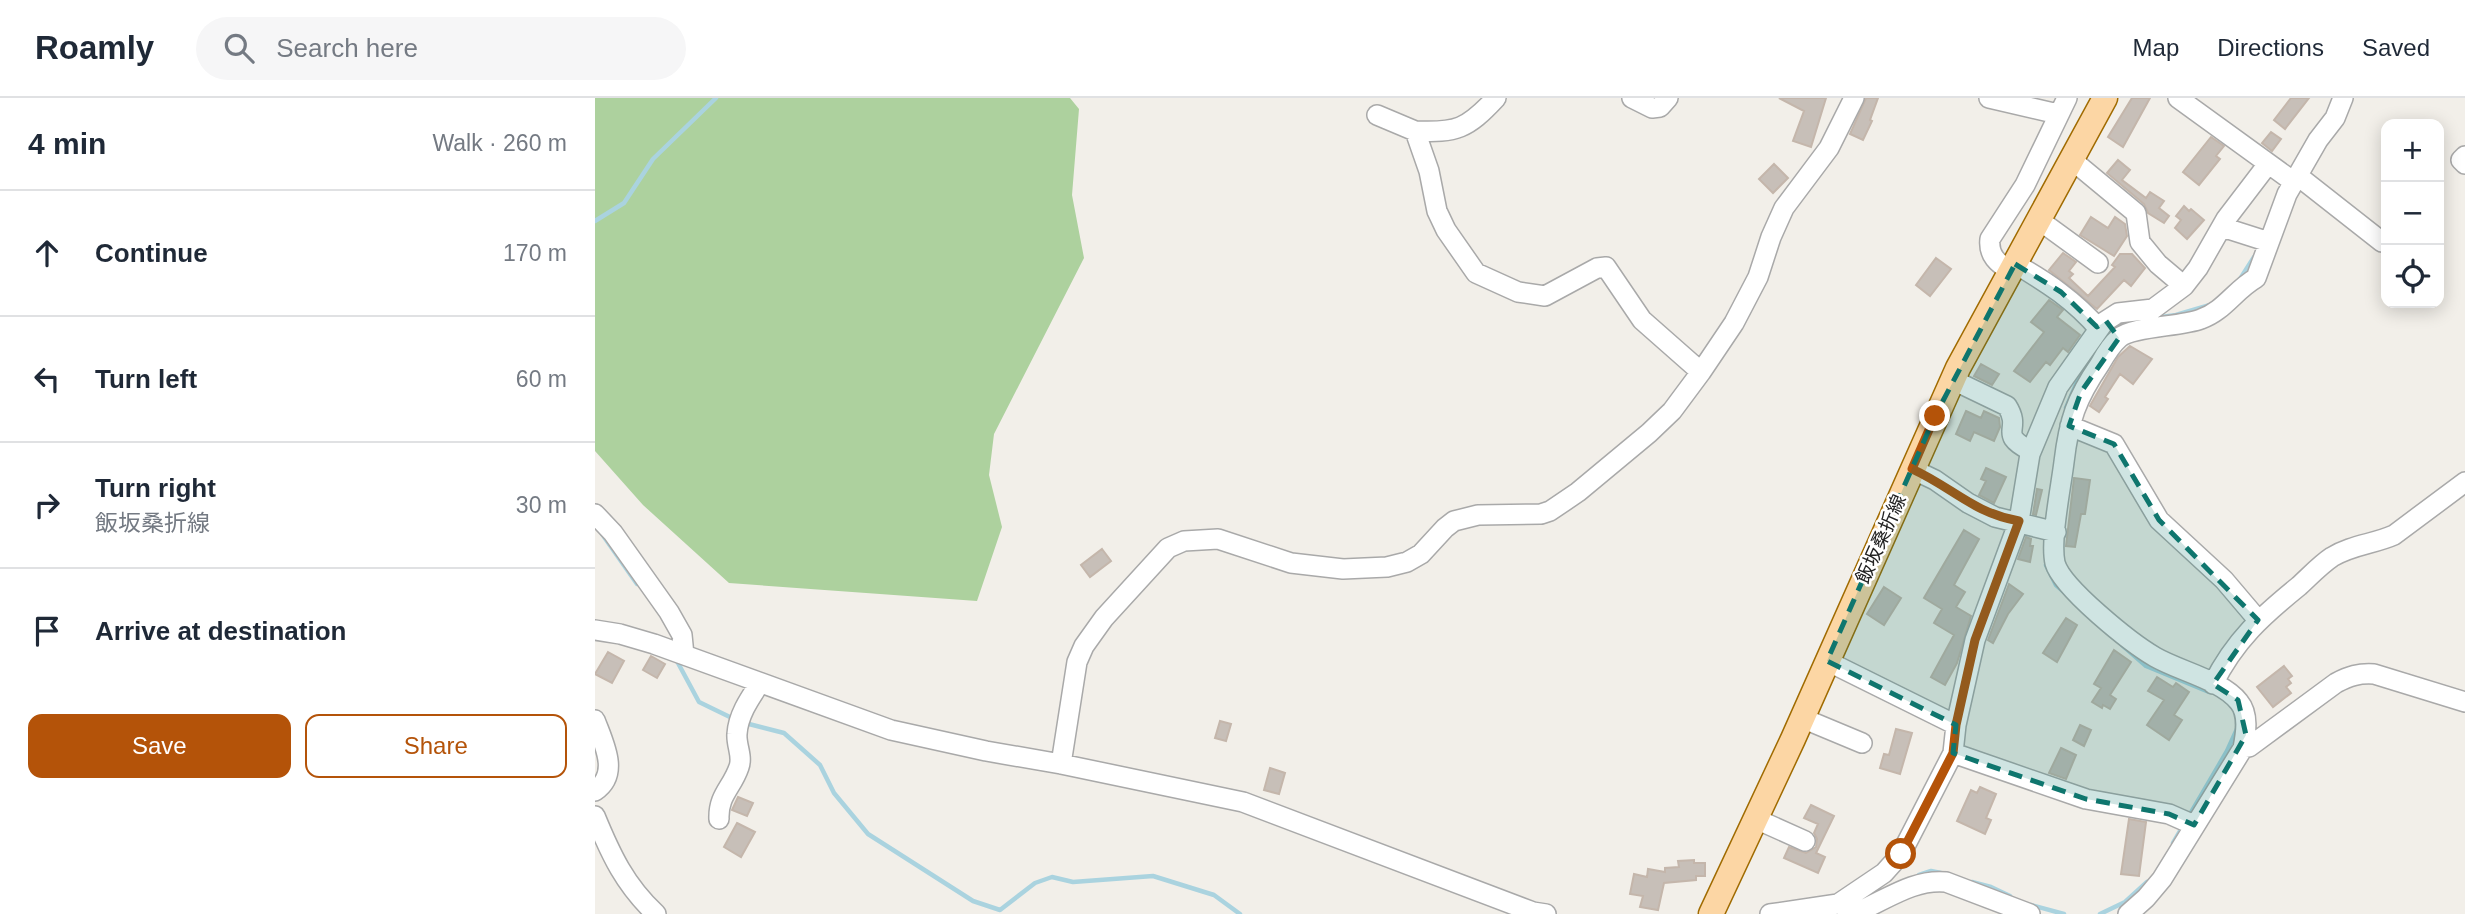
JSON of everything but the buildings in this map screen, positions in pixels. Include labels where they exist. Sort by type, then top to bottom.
[{"type":"main road","name":"飯坂桑折線","points":[[1711,914],[1953,380],[2105,98]]},
{"type":"street","points":[[1377,115],[1415,131],[1455,131],[1468,124],[1496,98]]},
{"type":"street","points":[[1632,98],[1652,108],[1660,107],[1668,98]]},
{"type":"street","points":[[1061,764],[1077,662],[1084,646],[1104,618],[1168,548],[1184,541],[1209,538],[1291,563],[1367,569],[1407,562],[1420,554],[1454,522],[1478,515],[1541,513],[1562,503],[1657,426],[1672,411],[1734,323],[1758,277],[1784,208],[1829,148],[1854,98]]},
{"type":"street","points":[[1989,98],[2062,106],[2025,185],[1990,239],[1992,256],[2061,292],[2084,312],[2110,329],[2129,332],[2181,325],[2216,313],[2256,278],[2263,241],[2287,194],[2286,175]]},
{"type":"street","points":[[2178,98],[2381,241]]},
{"type":"street","points":[[2128,914],[2156,887],[2188,822],[2243,748],[2246,735],[2244,710],[2238,700],[2213,684],[2153,656],[2121,633],[2083,599],[2058,570],[2048,530],[2070,426],[2081,392],[2118,313],[2153,309],[2184,286],[2222,227],[2286,175],[2335,118],[2343,98]]},
{"type":"street","points":[[1415,131],[1429,171],[1437,211],[1446,230],[1476,273],[1518,292],[1545,296],[1597,268],[1606,267],[1642,320],[1701,372]]},
{"type":"street","points":[[2465,156],[2461,160],[2465,163]]},
{"type":"street","points":[[2072,160],[2136,213],[2140,242],[2158,264],[2184,286]]},
{"type":"street","points":[[2039,220],[2098,264]]},
{"type":"street","points":[[2222,227],[2263,241]]},
{"type":"street","points":[[1852,910],[1901,854],[1953,753],[1956,725],[1975,640],[2019,521],[2031,451],[2059,387],[2110,329]]},
{"type":"street","points":[[1953,380],[2007,406],[2012,414],[2012,438],[2015,443],[2031,451]]},
{"type":"street","points":[[2070,426],[2114,444],[2159,520],[2224,580],[2259,620]]},
{"type":"street","points":[[1912,469],[1995,517],[2048,530]]},
{"type":"street","points":[[2213,684],[2225,661],[2259,620],[2333,557],[2365,543],[2394,535],[2465,482]]},
{"type":"street","points":[[595,514],[619,541],[669,612],[682,635],[684,655]]},
{"type":"street","points":[[595,630],[621,634],[684,655],[891,730],[1243,802],[1533,912],[1546,914]]},
{"type":"street","points":[[1827,661],[1956,725]]},
{"type":"street","points":[[2243,748],[2249,747],[2347,677],[2374,674],[2465,702]]},
{"type":"street","points":[[719,819],[719,804],[740,765],[737,735],[740,720],[760,683]]},
{"type":"street","points":[[1802,718],[1862,743]]},
{"type":"street","points":[[595,720],[609,774],[605,785],[595,792]]},
{"type":"street","points":[[1953,753],[2087,799],[2169,814],[2188,822]]},
{"type":"street","points":[[595,817],[607,847],[627,884],[656,914]]},
{"type":"street","points":[[1756,819],[1805,841]]},
{"type":"street","points":[[1770,914],[1864,909],[1907,888],[1932,881],[1946,882],[2030,914]]},
{"type":"highlighted area","points":[[2015,264],[2061,292],[2097,327],[2106,321],[2119,338],[2081,392],[2069,426],[2114,444],[2159,520],[2258,620],[2213,684],[2238,700],[2246,735],[2194,825],[2169,814],[2086,799],[1953,753],[1956,725],[1827,661],[1935,416]]},
{"type":"green space","points":[[595,98],[1070,98],[1079,109],[1072,195],[1084,258],[994,434],[989,475],[1002,527],[977,601],[729,583],[643,505],[595,451]]},
{"type":"waterway","points":[[595,221],[624,203],[653,159],[716,98]]},
{"type":"waterway","points":[[2240,279],[2254,257]]},
{"type":"waterway","points":[[2154,318],[2210,305]]},
{"type":"waterway","points":[[2101,344],[2113,328],[2131,321]]},
{"type":"waterway","points":[[2066,408],[2080,375],[2096,351]]},
{"type":"waterway","points":[[602,534],[637,584]]},
{"type":"waterway","points":[[2046,565],[2056,585],[2064,592]]},
{"type":"waterway","points":[[2122,645],[2146,666],[2209,692]]},
{"type":"waterway","points":[[678,663],[699,702],[734,719]]},
{"type":"waterway","points":[[745,723],[784,733],[820,765],[834,793],[868,834],[973,901],[1000,910],[1035,883],[1052,877],[1073,882],[1153,876],[1214,895],[1240,914]]},
{"type":"waterway","points":[[2189,816],[2237,729]]},
{"type":"waterway","points":[[2173,843],[2183,826]]},
{"type":"waterway","points":[[1919,875],[1931,871],[1941,873]]},
{"type":"waterway","points":[[1972,882],[2010,896]]},
{"type":"waterway","points":[[2100,914],[2125,902],[2147,882]]},
{"type":"waterway","points":[[2031,905],[2064,914]]},
{"type":"route","points":[[1901,854],[1953,753],[1956,725],[1975,640],[2019,521],[1995,517],[1912,469],[1935,416]]}]
